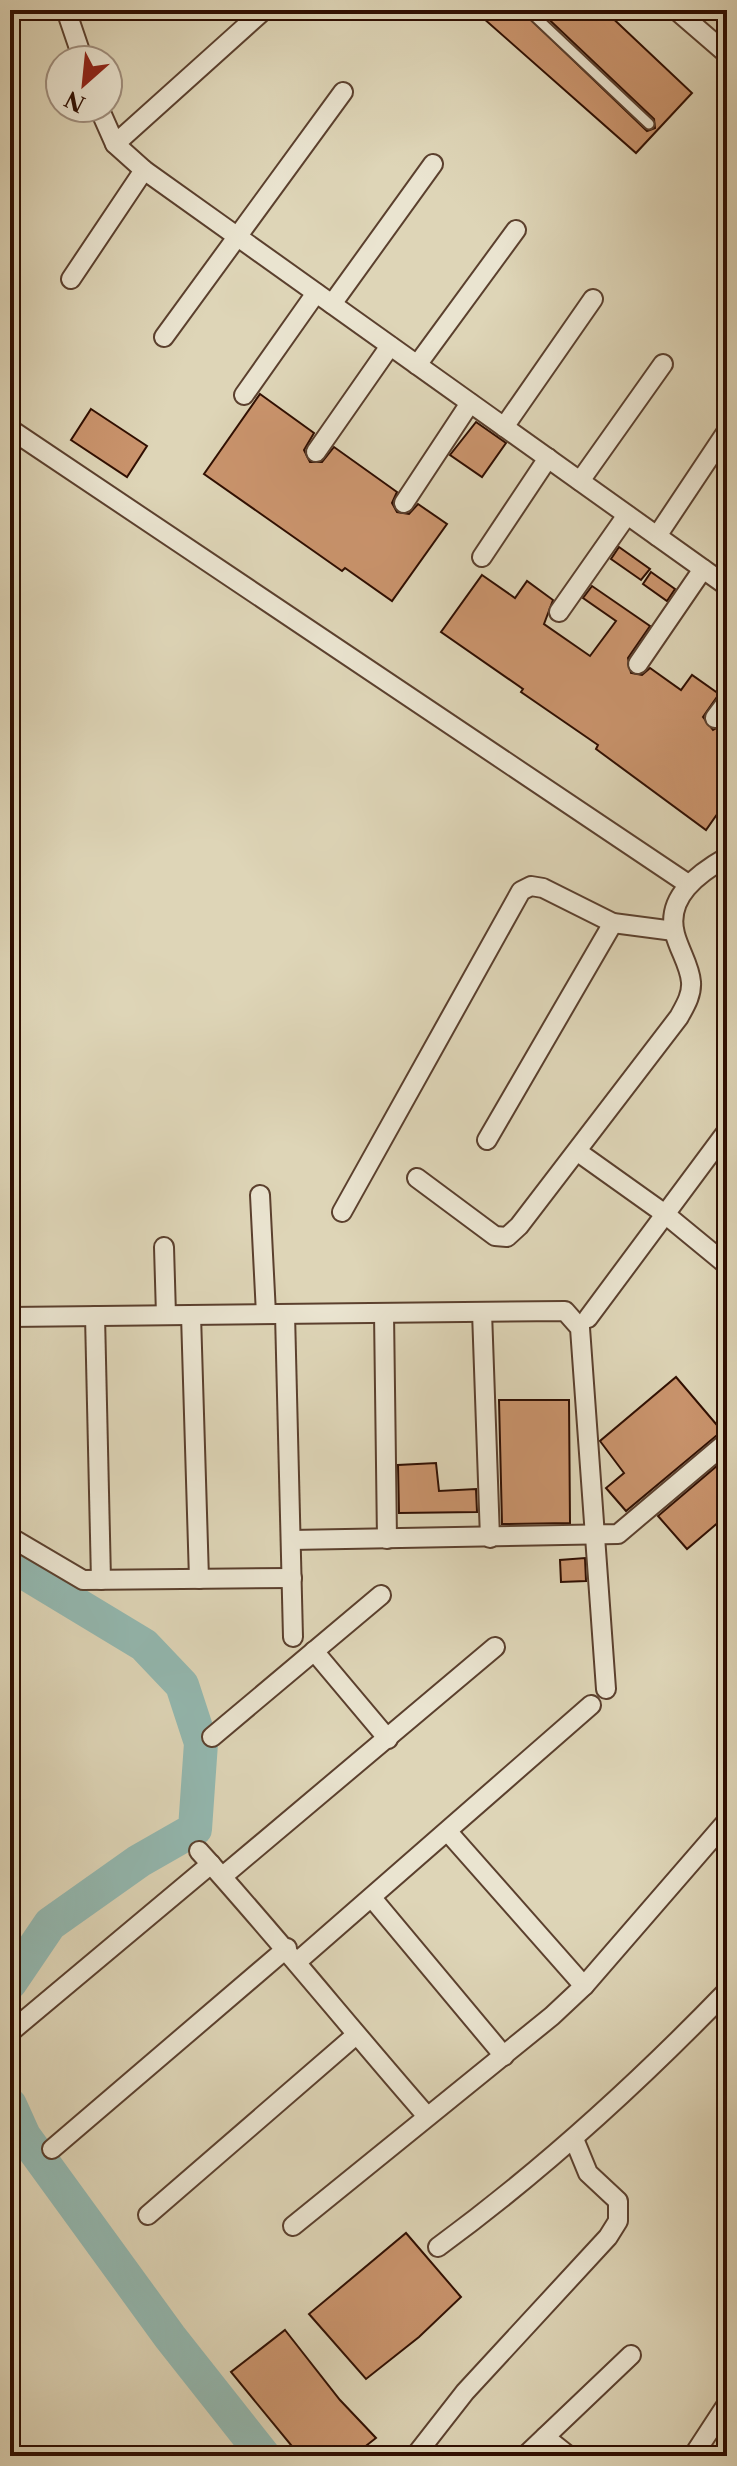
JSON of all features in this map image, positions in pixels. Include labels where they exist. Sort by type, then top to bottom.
[{"type":"street","points":[[66,10],[78,44]]},
{"type":"street","points":[[115,144],[264,10]]},
{"type":"street","points":[[676,10],[727,54]]},
{"type":"street","points":[[164,337],[343,92]]},
{"type":"street","points":[[106,124],[115,144],[144,170],[727,586]]},
{"type":"street","points":[[332,304],[433,164]]},
{"type":"street","points":[[71,279],[144,170]]},
{"type":"street","points":[[417,365],[516,230]]},
{"type":"street","points":[[244,395],[316,293]]},
{"type":"street","points":[[504,427],[593,299]]},
{"type":"street","points":[[316,452],[390,346]]},
{"type":"street","points":[[580,481],[663,364]]},
{"type":"street","points":[[404,503],[470,403]]},
{"type":"street","points":[[10,429],[688,884]]},
{"type":"street","points":[[657,536],[727,431]]},
{"type":"street","points":[[482,557],[548,458]]},
{"type":"street","points":[[559,612],[627,515]]},
{"type":"street","points":[[638,664],[703,569]]},
{"type":"street","points":[[715,718],[727,702]]},
{"type":"street","points":[[417,1178],[486,1232],[507,1237],[578,1152],[679,1017],[690,995],[691,980],[674,931],[676,906],[688,884],[727,857]]},
{"type":"street","points":[[342,1212],[521,891],[531,886],[543,888],[613,923],[674,931]]},
{"type":"street","points":[[487,1140],[613,923]]},
{"type":"street","points":[[588,1318],[727,1131]]},
{"type":"street","points":[[578,1152],[665,1214],[727,1265]]},
{"type":"street","points":[[260,1195],[266,1314]]},
{"type":"street","points":[[164,1247],[166,1315]]},
{"type":"street","points":[[10,1317],[565,1311],[580,1328],[606,1689]]},
{"type":"street","points":[[482,1312],[490,1538]]},
{"type":"street","points":[[384,1313],[387,1539]]},
{"type":"street","points":[[285,1314],[293,1637]]},
{"type":"street","points":[[191,1315],[199,1579]]},
{"type":"street","points":[[95,1316],[101,1580]]},
{"type":"street","points":[[291,1540],[618,1534],[727,1442]]},
{"type":"street","points":[[10,1537],[83,1580],[292,1578]]},
{"type":"street","points":[[212,1737],[381,1595]]},
{"type":"street","points":[[14,2029],[211,1864],[388,1739],[495,1647]]},
{"type":"street","points":[[314,1651],[388,1739]]},
{"type":"street","points":[[52,2149],[292,1954],[372,1898],[591,1705]]},
{"type":"street","points":[[293,2226],[426,2115],[504,2056],[584,1986],[727,1821]]},
{"type":"street","points":[[448,1832],[584,1986]]},
{"type":"street","points":[[211,1864],[292,1954],[356,2035],[426,2115]]},
{"type":"street","points":[[372,1898],[504,2056]]},
{"type":"street","points":[[438,2247],[503,2199],[629,2091],[727,1991]]},
{"type":"street","points":[[148,2215],[356,2035]]},
{"type":"street","points":[[415,2456],[465,2392],[608,2237],[618,2221],[618,2201],[588,2173],[574,2139]]},
{"type":"street","points":[[525,2456],[631,2355]]},
{"type":"street","points":[[693,2456],[727,2404]]},
{"type":"street","points":[[545,2437],[569,2456]]},
{"type":"lane","points":[[528,10],[649,124]]},
{"type":"building","points":[[474,10],[521,10],[647,131],[655,128],[654,119],[539,10],[604,10],[692,93],[636,153]]},
{"type":"building","points":[[260,394],[314,433],[304,450],[310,462],[322,462],[334,447],[397,492],[392,503],[397,512],[409,514],[418,504],[447,524],[392,601],[345,568],[342,571],[204,474]]},
{"type":"building","points":[[91,409],[147,446],[127,477],[71,440]]},
{"type":"building","points":[[476,422],[506,443],[482,477],[450,455]]},
{"type":"building","points":[[619,547],[650,569],[641,580],[611,559]]},
{"type":"building","points":[[651,572],[675,589],[667,601],[643,584]]},
{"type":"building","points":[[482,575],[515,598],[527,581],[553,600],[544,624],[590,656],[616,621],[583,598],[592,586],[650,626],[628,658],[631,673],[642,675],[650,668],[681,690],[692,675],[719,694],[703,717],[713,730],[727,722],[727,800],[706,830],[596,749],[598,745],[441,632]]},
{"type":"building","points":[[676,1377],[722,1431],[626,1511],[606,1488],[624,1473],[600,1441]]},
{"type":"building","points":[[499,1400],[569,1400],[570,1523],[502,1524]]},
{"type":"building","points":[[436,1463],[439,1491],[476,1489],[477,1512],[399,1513],[398,1465]]},
{"type":"building","points":[[718,1465],[727,1476],[727,1515],[687,1549],[658,1516]]},
{"type":"building","points":[[585,1558],[586,1581],[561,1582],[560,1560]]},
{"type":"building","points":[[406,2233],[461,2297],[419,2337],[366,2379],[309,2314]]},
{"type":"building","points":[[285,2330],[340,2400],[376,2438],[353,2456],[300,2456],[231,2372]]},
{"type":"waterway","points":[[10,1564],[144,1645],[182,1685],[201,1743],[195,1829],[139,1861],[50,1924],[10,1983]]},
{"type":"waterway","points":[[10,2105],[24,2136],[170,2337],[264,2456]]}]
